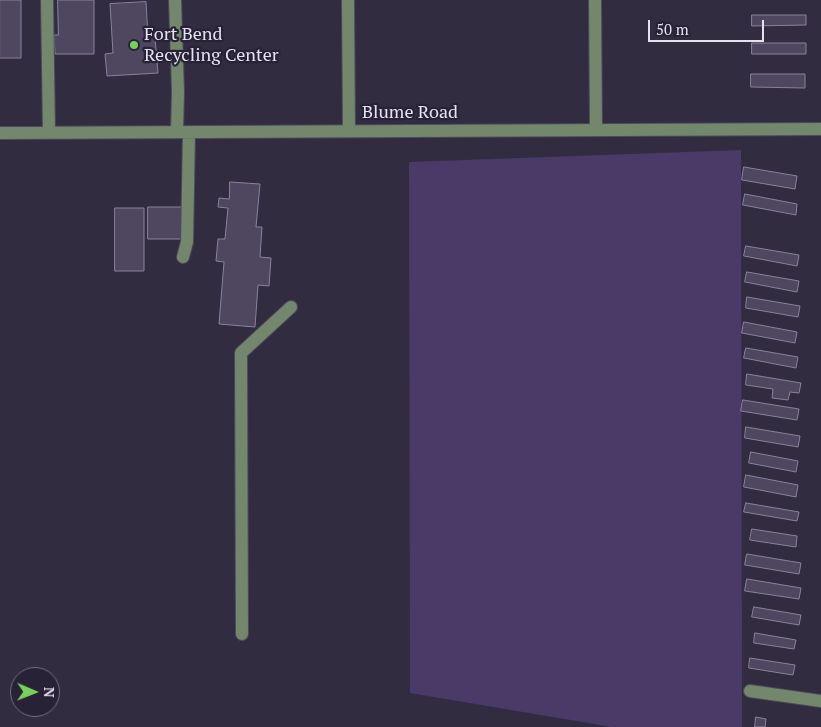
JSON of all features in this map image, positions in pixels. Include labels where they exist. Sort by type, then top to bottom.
[{"type":"street","points":[[46,0],[49,132]]},
{"type":"street","points":[[175,0],[178,92],[183,132],[187,242],[183,257]]},
{"type":"street","points":[[348,0],[348,131]]},
{"type":"street","points":[[595,0],[596,130]]},
{"type":"street","name":"Blume Road","points":[[0,133],[821,129]]},
{"type":"street","points":[[242,634],[241,353],[291,307]]},
{"type":"street","points":[[750,691],[821,701]]},
{"type":"shaded area","points":[[741,150],[742,727],[612,727],[410,693],[409,162]]},
{"type":"building","points":[[0,0],[21,0],[21,58],[0,58]]},
{"type":"building","points":[[58,0],[94,0],[94,54],[55,54],[54,35],[58,35]]},
{"type":"building","name":"Fort Bend Recycling Center","points":[[146,2],[148,37],[155,37],[158,73],[107,76],[105,54],[113,53],[110,4]]},
{"type":"building","points":[[752,15],[806,15],[806,25],[752,26]]},
{"type":"building","points":[[752,43],[806,43],[806,54],[752,54]]},
{"type":"building","points":[[751,74],[805,74],[805,88],[751,87]]},
{"type":"building","points":[[744,167],[797,176],[795,189],[742,180]]},
{"type":"building","points":[[230,182],[260,184],[256,227],[262,227],[260,257],[271,258],[269,286],[258,285],[255,327],[219,324],[224,262],[216,261],[218,239],[225,239],[228,208],[218,207],[219,198],[229,199]]},
{"type":"building","points":[[745,194],[797,204],[796,215],[743,205]]},
{"type":"building","points":[[148,207],[183,207],[183,239],[148,239]]},
{"type":"building","points":[[115,208],[144,208],[144,271],[115,271]]},
{"type":"building","points":[[746,246],[799,255],[797,266],[744,256]]},
{"type":"building","points":[[747,272],[799,281],[797,292],[745,282]]},
{"type":"building","points":[[747,297],[800,306],[798,317],[746,308]]},
{"type":"building","points":[[744,322],[797,332],[795,343],[742,333]]},
{"type":"building","points":[[746,348],[798,357],[796,368],[744,358]]},
{"type":"building","points":[[747,374],[801,383],[799,393],[790,392],[788,400],[772,398],[773,389],[746,385]]},
{"type":"building","points":[[743,400],[799,409],[797,420],[741,411]]},
{"type":"building","points":[[746,427],[800,436],[798,447],[745,438]]},
{"type":"building","points":[[751,452],[798,461],[796,472],[749,463]]},
{"type":"building","points":[[746,475],[798,485],[796,497],[744,487]]},
{"type":"building","points":[[746,503],[799,512],[797,521],[744,512]]},
{"type":"building","points":[[752,529],[797,536],[796,547],[750,540]]},
{"type":"building","points":[[747,554],[801,563],[799,574],[745,565]]},
{"type":"building","points":[[747,579],[801,588],[799,599],[745,591]]},
{"type":"building","points":[[754,607],[801,615],[799,625],[752,617]]},
{"type":"building","points":[[755,633],[796,640],[794,649],[754,643]]},
{"type":"building","points":[[750,658],[795,665],[793,675],[749,668]]},
{"type":"building","points":[[756,717],[766,719],[765,727],[755,727]]},
{"type":"place","name":"Fort Bend Recycling Center","points":[[134,45]]}]
